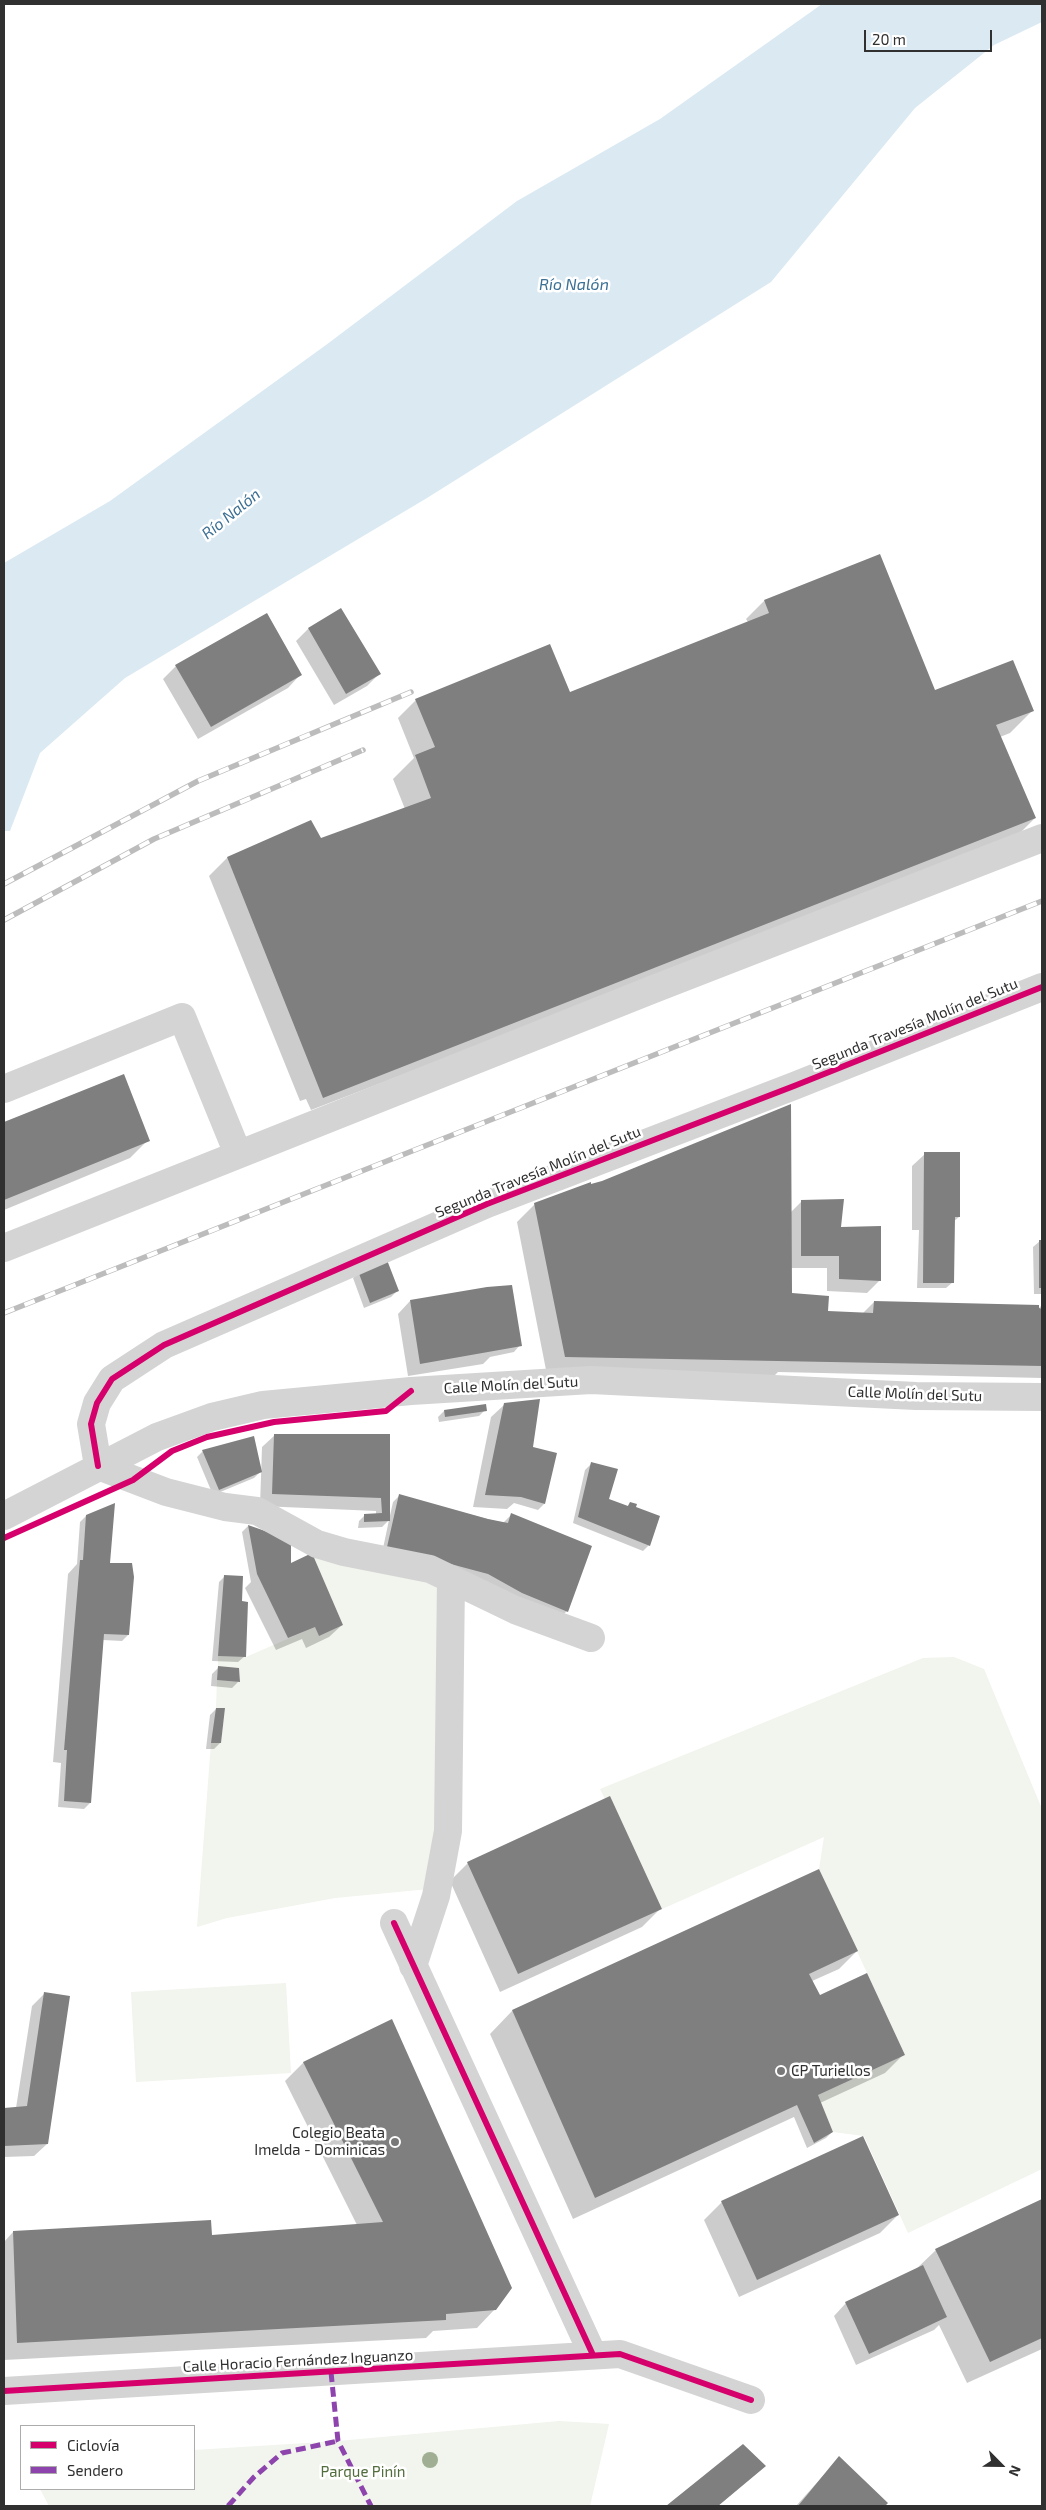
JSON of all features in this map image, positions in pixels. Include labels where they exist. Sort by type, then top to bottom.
[{"type":"street","points":[[4,1248],[1042,838]]},
{"type":"street","name":"Segunda Travesía Molín del Sutu","points":[[98,1466],[90,1424],[97,1403],[112,1379],[164,1345],[488,1204],[794,1086],[1042,987]]},
{"type":"street","points":[[4,1089],[182,1017],[238,1154]]},
{"type":"street","name":"Calle Molín del Sutu","points":[[4,1516],[156,1437],[212,1417],[263,1405],[411,1391],[591,1380],[916,1396],[1042,1397]]},
{"type":"street","points":[[98,1466],[166,1492],[225,1507],[257,1512],[317,1544],[344,1552],[430,1569],[515,1610],[590,1638]]},
{"type":"street","points":[[414,1966],[436,1896],[448,1831],[451,1579]]},
{"type":"street","points":[[394,1923],[593,2355]]},
{"type":"street","name":"Calle Horacio Fernández Inguanzo","points":[[4,2391],[620,2354],[751,2400]]},
{"type":"green space","points":[[312,1553],[429,1580],[437,1588],[439,1843],[429,1889],[335,1898],[227,1918],[197,1927],[211,1743],[221,1743],[225,1709],[216,1708],[217,1680],[240,1682],[239,1668],[218,1666],[218,1656],[246,1657],[315,1627],[319,1636],[343,1625]]},
{"type":"green space","points":[[954,1657],[984,1669],[1042,1809],[1042,2169],[908,2233],[864,2136],[833,2132],[818,2095],[905,2055],[819,1869],[824,1837],[662,1909],[610,1797],[605,1799],[600,1789],[923,1658]]},
{"type":"green space","points":[[286,1983],[291,2073],[136,2082],[131,1992]]},
{"type":"green space","name":"Parque Pinín","points":[[559,2421],[609,2424],[590,2506],[49,2506],[41,2490],[195,2490],[195,2450],[338,2441]]},
{"type":"water","name":"Río Nalón","points":[[822,4],[1042,4],[1042,22],[994,45],[915,108],[771,282],[427,498],[125,678],[40,753],[10,831],[4,831],[4,563],[110,501],[326,345],[517,201],[660,119]]},
{"type":"building","points":[[880,554],[935,690],[1013,660],[1034,711],[996,725],[1036,818],[323,1098],[227,857],[311,820],[321,838],[431,798],[415,755],[435,747],[415,699],[550,644],[570,692],[769,613],[764,600]]},
{"type":"building","points":[[341,608],[381,674],[346,694],[308,628]]},
{"type":"building","points":[[267,613],[302,675],[211,727],[175,665]]},
{"type":"building","points":[[124,1074],[150,1141],[4,1200],[4,1122]]},
{"type":"building","points":[[791,1104],[792,1293],[829,1296],[828,1311],[873,1313],[874,1301],[1039,1305],[1039,1308],[1042,1309],[1042,1366],[565,1357],[534,1203],[591,1182],[591,1184],[602,1181]]},
{"type":"building","points":[[924,1152],[960,1152],[960,1217],[955,1217],[954,1283],[923,1283]]},
{"type":"building","points":[[844,1199],[841,1227],[881,1226],[881,1281],[839,1279],[839,1256],[801,1256],[801,1200]]},
{"type":"building","points":[[1039,1240],[1042,1240],[1042,1288],[1039,1288]]},
{"type":"building","points":[[387,1260],[399,1291],[370,1303],[358,1271]]},
{"type":"building","points":[[512,1285],[522,1346],[420,1364],[410,1300],[487,1287]]},
{"type":"building","points":[[540,1399],[533,1447],[557,1453],[545,1504],[521,1497],[485,1495],[504,1403]]},
{"type":"building","points":[[486,1404],[487,1411],[445,1417],[444,1410]]},
{"type":"building","points":[[274,1434],[390,1434],[390,1521],[364,1522],[364,1514],[382,1513],[381,1498],[272,1494]]},
{"type":"building","points":[[254,1436],[262,1472],[219,1490],[202,1450]]},
{"type":"building","points":[[591,1462],[618,1469],[609,1499],[628,1506],[630,1502],[637,1504],[636,1507],[660,1516],[650,1546],[578,1517]]},
{"type":"building","points":[[399,1494],[508,1523],[511,1513],[592,1546],[568,1612],[522,1593],[488,1574],[387,1547]]},
{"type":"building","points":[[115,1503],[110,1563],[132,1563],[134,1577],[129,1635],[104,1634],[91,1803],[64,1801],[67,1750],[64,1750],[80,1560],[83,1560],[86,1515]]},
{"type":"building","points":[[248,1525],[291,1540],[291,1563],[312,1553],[343,1625],[319,1636],[315,1627],[288,1638],[257,1574]]},
{"type":"building","points":[[224,1575],[243,1576],[242,1601],[248,1602],[246,1657],[218,1656]]},
{"type":"building","points":[[218,1666],[239,1668],[240,1682],[217,1680]]},
{"type":"building","points":[[216,1708],[225,1708],[221,1743],[211,1743]]},
{"type":"building","points":[[610,1796],[662,1909],[518,1974],[467,1862]]},
{"type":"building","points":[[819,1869],[858,1951],[809,1974],[820,1995],[867,1973],[905,2055],[818,2095],[833,2132],[814,2143],[797,2105],[595,2198],[512,2010]]},
{"type":"building","points":[[44,1992],[70,1996],[48,2144],[4,2146],[4,2108],[27,2106]]},
{"type":"building","name":"Colegio Beata Imelda - Dominicas","points":[[392,2019],[512,2288],[496,2310],[446,2314],[446,2320],[17,2343],[13,2231],[211,2220],[212,2235],[383,2222],[303,2062]]},
{"type":"building","points":[[863,2136],[899,2215],[757,2280],[721,2201]]},
{"type":"building","points":[[1042,2199],[1042,2338],[990,2362],[935,2249]]},
{"type":"building","points":[[923,2265],[947,2317],[869,2354],[845,2302]]},
{"type":"building","points":[[743,2444],[766,2466],[718,2506],[666,2506]]},
{"type":"building","points":[[839,2456],[888,2503],[885,2506],[798,2506]]},
{"type":"railway","points":[[4,884],[198,781],[411,692]]},
{"type":"railway","points":[[4,920],[154,839],[363,750]]},
{"type":"railway","points":[[4,1313],[1042,901]]},
{"type":"marked path","points":[[331,2372],[338,2441],[371,2506]]},
{"type":"marked path","points":[[228,2506],[254,2477],[282,2453],[338,2441]]},
{"type":"cycle path","points":[[98,1466],[91,1424],[97,1403],[112,1379],[164,1345],[487,1204],[794,1086],[1042,987]]},
{"type":"cycle path","points":[[4,1538],[133,1480],[172,1451],[207,1437],[274,1422],[386,1411],[411,1391]]},
{"type":"cycle path","points":[[394,1923],[593,2355]]},
{"type":"cycle path","points":[[4,2391],[620,2354],[751,2400]]},
{"type":"place","name":"CP Turiellos","points":[[781,2071]]},
{"type":"place","name":"Colegio Beata Imelda - Dominicas","points":[[395,2142]]}]
